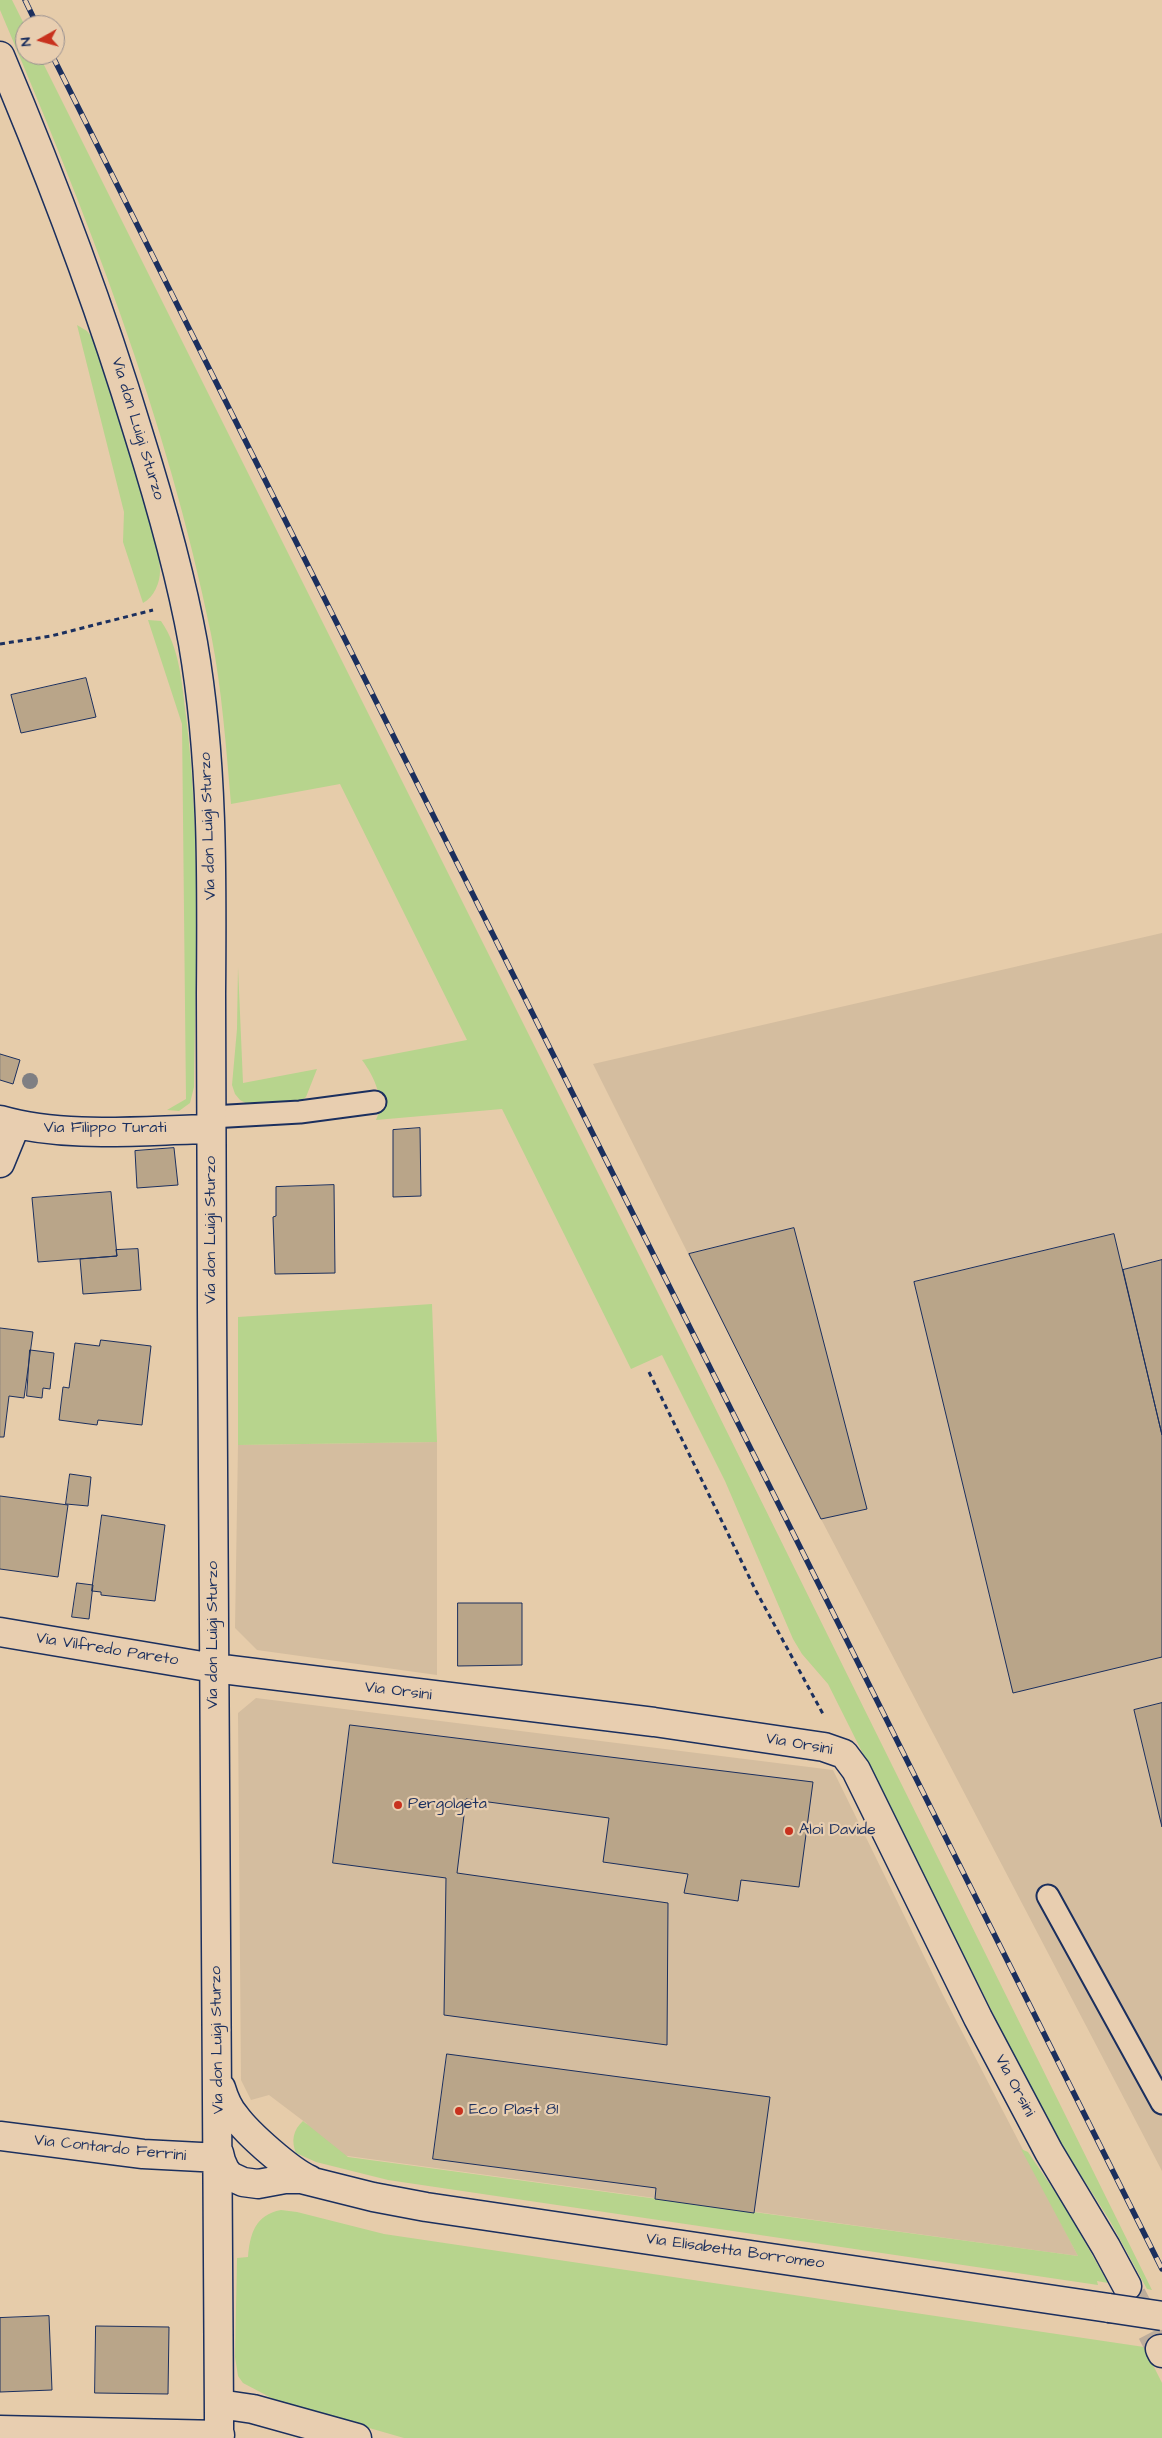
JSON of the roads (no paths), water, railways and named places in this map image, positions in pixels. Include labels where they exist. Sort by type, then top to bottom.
[{"type":"street","name":"Via don Luigi Sturzo","points":[[0,56],[45,161],[94,292],[168,529],[185,601],[200,690],[209,786],[212,883],[211,1123],[214,1668],[220,2160],[220,2436]]},
{"type":"street","name":"Via Filippo Turati","points":[[8,1122],[74,1131],[211,1123]]},
{"type":"street","points":[[0,1163],[8,1122]]},
{"type":"street","name":"Via Vilfredo Pareto","points":[[0,1632],[214,1668]]},
{"type":"street","name":"Via Orsini","points":[[214,1668],[654,1722],[824,1747],[844,1754],[856,1770],[978,2018],[1049,2152],[1106,2246],[1127,2286]]},
{"type":"street","name":"Via Elisabetta Borromeo","points":[[219,2068],[220,2086],[231,2110],[241,2124],[295,2171],[310,2180]]},
{"type":"street","name":"Via Contardo Ferrini","points":[[0,2136],[125,2152],[220,2160]]},
{"type":"street","points":[[220,2160],[228,2149],[238,2142],[254,2142],[267,2146]]},
{"type":"street","name":"Via Elisabetta Borromeo","points":[[220,2160],[230,2176],[244,2182],[258,2184]]},
{"type":"street","name":"Via Elisabetta Borromeo","points":[[220,2240],[228,2208],[244,2190],[258,2184],[294,2178],[310,2180],[373,2197],[426,2207],[1162,2316]]},
{"type":"street","points":[[220,2404],[253,2409],[357,2438]]},
{"type":"street","points":[[0,2430],[220,2436]]},
{"type":"lane","points":[[211,1123],[375,1102]]},
{"type":"lane","points":[[1048,1896],[1162,2103]]},
{"type":"tunnel","points":[[1132,2295],[1160,2349]]},
{"type":"railway","points":[[25,0],[32,15]]},
{"type":"railway","points":[[57,65],[1162,2269]]},
{"type":"place","name":"Pergolgeta","points":[[398,1805]]},
{"type":"place","name":"Aloi Davide","points":[[789,1831]]},
{"type":"place","name":"Eco Plast 81","points":[[459,2111]]}]
